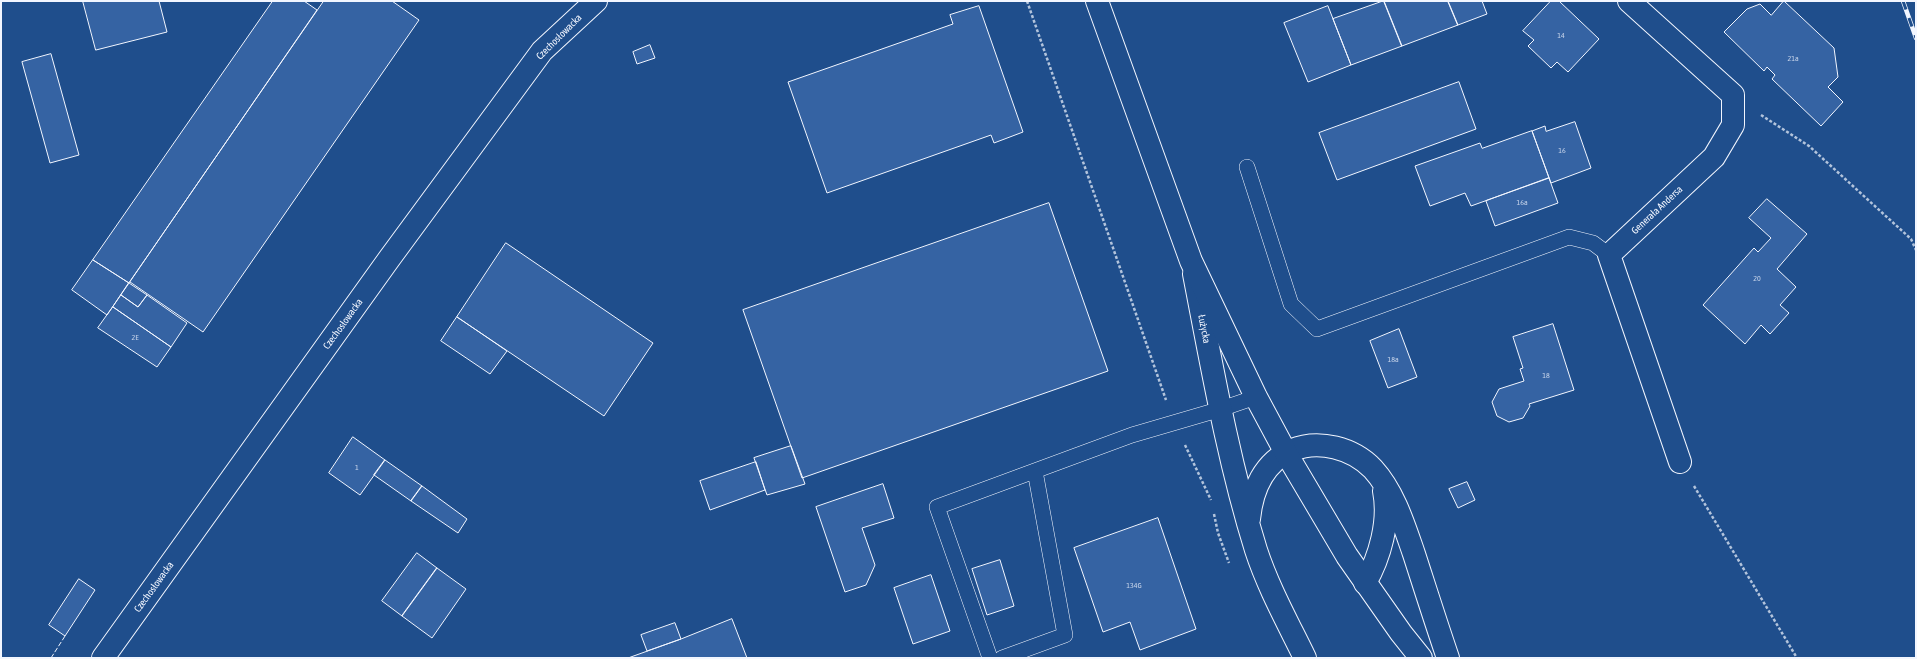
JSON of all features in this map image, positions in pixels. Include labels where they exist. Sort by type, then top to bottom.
[{"type":"street","name":"Czechosłowacka","points":[[103,658],[385,265],[542,51],[596,1]]},
{"type":"street","name":"Łużycka","points":[[1098,1],[1191,261],[1233,468],[1257,551],[1277,601],[1304,658]]},
{"type":"street","points":[[1629,1],[1733,95]]},
{"type":"street","name":"Generała Andersa","points":[[1609,255],[1714,157],[1733,124],[1733,95]]},
{"type":"street","points":[[1609,255],[1680,462]]},
{"type":"street","points":[[1191,261],[1256,397],[1286,453],[1364,583],[1421,658]]},
{"type":"street","points":[[1249,524],[1252,499],[1259,481],[1272,463],[1286,453],[1307,446],[1326,446],[1342,449],[1362,460],[1379,478],[1392,498],[1403,522],[1448,658]]},
{"type":"street","points":[[1364,583],[1374,567],[1385,520],[1386,499],[1379,478]]},
{"type":"lane","points":[[1247,167],[1291,304],[1317,329],[1569,237],[1593,244],[1609,255]]},
{"type":"lane","points":[[990,658],[937,507],[1132,435],[1256,397]]},
{"type":"lane","points":[[1002,658],[1066,635],[1034,471]]},
{"type":"path","points":[[1028,1],[1133,307],[1175,422]]},
{"type":"path","points":[[1733,95],[1809,146],[1911,239],[1916,250]]},
{"type":"path","points":[[1680,462],[1797,658]]},
{"type":"building","points":[[83,1],[159,1],[167,32],[96,50]]},
{"type":"building","points":[[273,1],[304,1],[317,10],[129,283],[93,260]]},
{"type":"building","points":[[324,1],[392,1],[419,20],[203,332],[130,282]]},
{"type":"building","points":[[1384,1],[1448,1],[1458,25],[1402,46]]},
{"type":"building","points":[[1384,1],[1402,46],[1351,65],[1333,19]]},
{"type":"building","points":[[1448,1],[1482,1],[1487,14],[1458,25]]},
{"type":"building","points":[[1551,1],[1559,1],[1599,39],[1568,72],[1557,62],[1551,68],[1528,46],[1534,40],[1523,31]]},
{"type":"building","points":[[1784,1],[1834,48],[1838,77],[1828,87],[1843,102],[1821,126],[1772,79],[1775,75],[1767,67],[1764,71],[1724,32],[1747,9],[1760,4],[1771,15]]},
{"type":"building","points":[[979,6],[1023,132],[994,143],[991,135],[827,193],[788,82],[953,24],[950,15]]},
{"type":"building","points":[[1328,6],[1351,65],[1308,82],[1284,23]]},
{"type":"building","points":[[650,45],[655,58],[637,64],[633,52]]},
{"type":"building","points":[[51,54],[79,155],[50,163],[22,62]]},
{"type":"building","points":[[1459,82],[1476,129],[1337,180],[1319,133]]},
{"type":"building","points":[[1575,122],[1591,168],[1551,183],[1532,131],[1545,126],[1546,131]]},
{"type":"building","points":[[1532,131],[1549,178],[1471,206],[1465,193],[1430,206],[1415,166],[1480,143],[1482,148]]},
{"type":"building","points":[[1549,178],[1558,203],[1495,226],[1486,201]]},
{"type":"building","points":[[1767,199],[1807,234],[1777,269],[1796,287],[1780,305],[1789,313],[1770,334],[1761,325],[1745,344],[1703,305],[1754,248],[1758,252],[1771,238],[1749,218]]},
{"type":"building","points":[[1049,203],[1108,371],[802,478],[743,310]]},
{"type":"building","points":[[506,243],[653,343],[604,416],[457,317]]},
{"type":"building","points":[[93,260],[129,283],[107,315],[72,290]]},
{"type":"building","points":[[129,283],[147,295],[138,307],[121,295]]},
{"type":"building","points":[[121,295],[138,307],[147,295],[187,323],[171,347],[113,307]]},
{"type":"building","points":[[113,307],[171,347],[157,367],[98,328]]},
{"type":"building","points":[[457,317],[507,351],[490,374],[441,341]]},
{"type":"building","points":[[1553,324],[1574,390],[1529,404],[1530,406],[1523,418],[1509,422],[1497,416],[1492,402],[1499,389],[1524,381],[1520,369],[1523,368],[1513,337]]},
{"type":"building","points":[[1399,329],[1417,377],[1388,388],[1370,341]]},
{"type":"building","points":[[353,437],[385,460],[360,495],[329,473]]},
{"type":"building","points":[[791,446],[805,484],[767,495],[754,458]]},
{"type":"building","points":[[385,460],[422,486],[411,501],[374,475]]},
{"type":"building","points":[[756,462],[765,490],[710,510],[700,481]]},
{"type":"building","points":[[1467,482],[1475,500],[1458,508],[1449,489]]},
{"type":"building","points":[[883,484],[894,518],[862,528],[875,565],[866,585],[845,592],[816,507]]},
{"type":"building","points":[[422,486],[467,519],[458,533],[411,501]]},
{"type":"building","points":[[1158,518],[1196,629],[1140,650],[1130,622],[1103,632],[1074,548]]},
{"type":"building","points":[[417,553],[437,568],[402,616],[382,601]]},
{"type":"building","points":[[1000,560],[1014,606],[987,615],[972,569]]},
{"type":"building","points":[[437,568],[466,589],[432,638],[402,616]]},
{"type":"building","points":[[931,575],[950,631],[913,644],[894,588]]},
{"type":"building","points":[[79,579],[95,590],[65,636],[49,625]]},
{"type":"building","points":[[732,619],[747,658],[628,658],[681,639]]},
{"type":"building","points":[[675,623],[681,639],[647,651],[641,635]]},
{"type":"railway","points":[[1903,1],[1916,38]]},
{"type":"fence","points":[[51,658],[65,636]]}]
